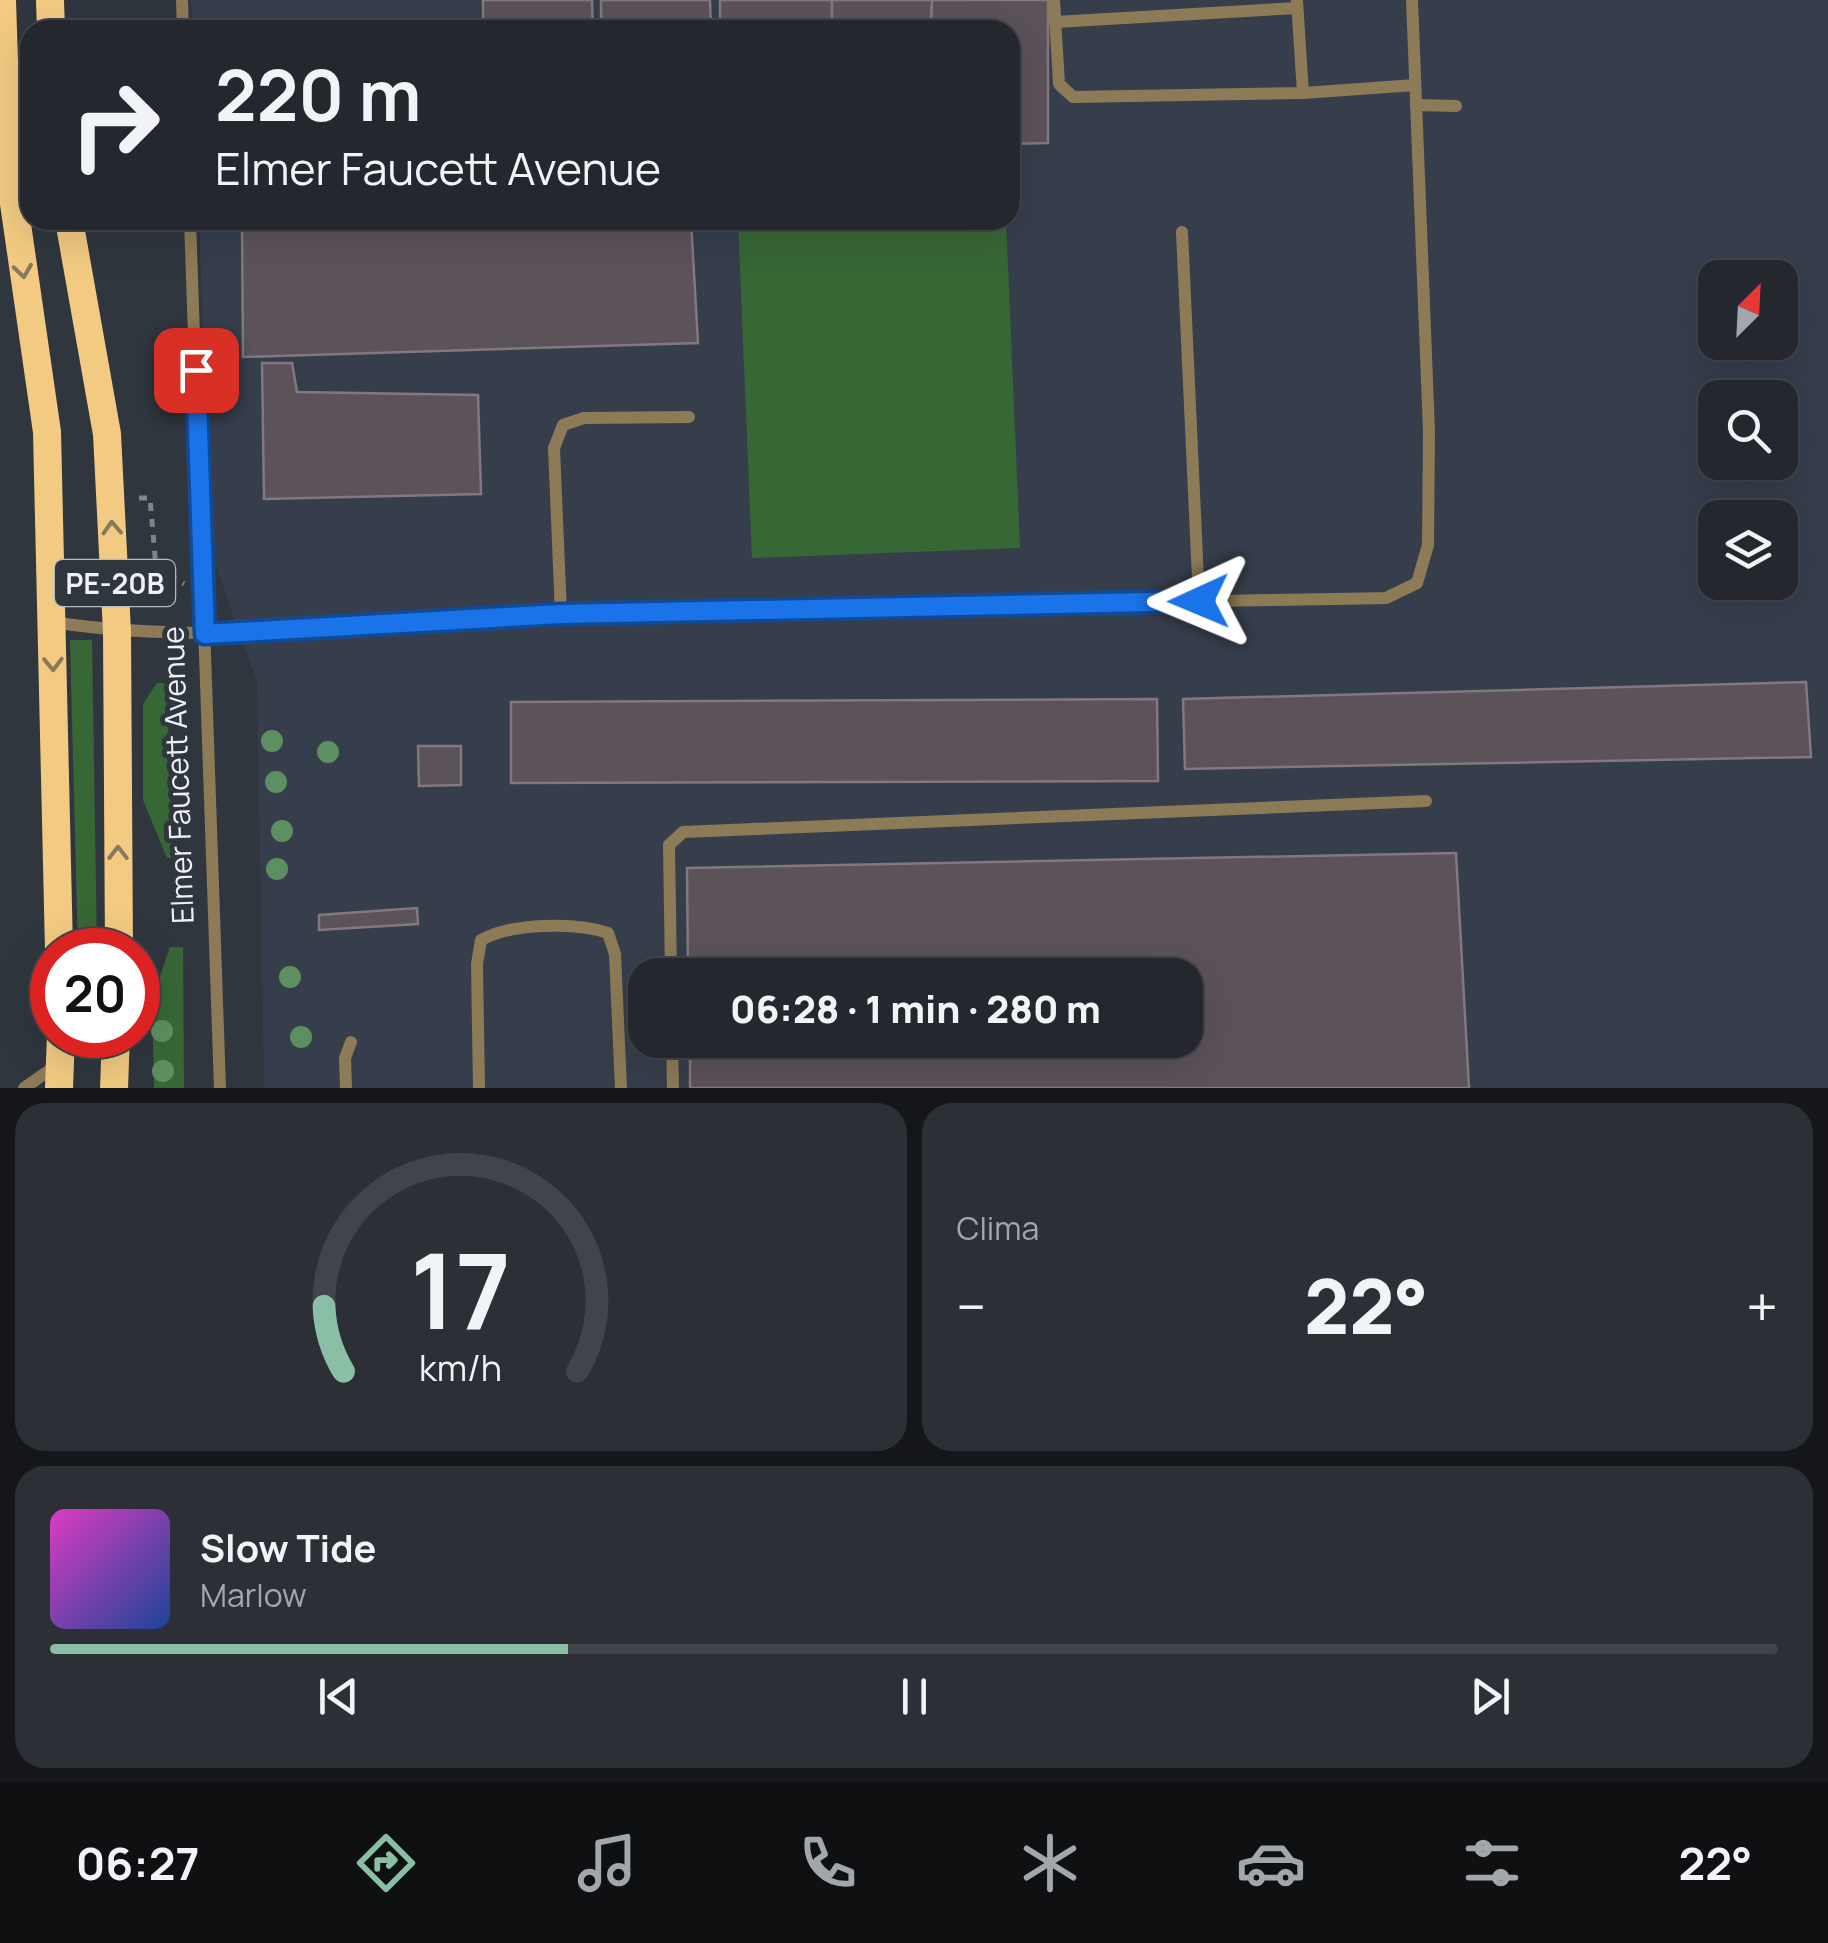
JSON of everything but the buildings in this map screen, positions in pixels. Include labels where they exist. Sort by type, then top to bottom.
[{"type":"highway","name":"PE-20B","points":[[2,0],[7,155],[48,432],[59,928]]},
{"type":"highway","name":"Elmer Faucett Avenue","points":[[71,230],[108,434],[117,632],[119,928]]},
{"type":"highway","points":[[114,1088],[115,1058]]},
{"type":"lane","points":[[1054,0],[1058,84],[1072,97],[1302,93],[1415,85]]},
{"type":"lane","points":[[52,622],[117,632],[205,634],[561,614],[1386,598],[1417,582],[1428,545],[1429,431],[1412,0]]},
{"type":"lane","points":[[1055,22],[1297,4],[1302,93]]},
{"type":"lane","points":[[1416,105],[1456,106]]},
{"type":"lane","name":"Elmer Faucett Avenue","points":[[190,230],[220,1088]]},
{"type":"lane","points":[[1182,232],[1199,601]]},
{"type":"lane","points":[[561,614],[554,448],[563,425],[584,418],[688,417]]},
{"type":"lane","points":[[671,958],[668,844],[683,832],[1426,801]]},
{"type":"lane","points":[[480,1088],[480,940],[500,929],[590,926],[608,934],[616,954],[621,1088]]},
{"type":"lane","points":[[346,1088],[345,1058],[351,1042]]},
{"type":"lane","points":[[672,1058],[673,1088]]},
{"type":"lane","points":[[24,1088],[61,1061]]},
{"type":"path","points":[[111,500],[150,498],[156,568],[204,595]]},
{"type":"shaded area","points":[[191,0],[1828,0],[1828,1088],[264,1088],[257,681],[211,553],[199,230],[1020,230],[1020,20],[192,20]]},
{"type":"green space","points":[[738,230],[1006,230],[1020,548],[752,558]]},
{"type":"green space","points":[[70,640],[92,640],[97,928],[77,928]]},
{"type":"green space","points":[[157,683],[167,683],[172,858],[167,858],[143,800],[143,704]]},
{"type":"green space","points":[[170,947],[183,947],[184,1088],[154,1088],[153,1058],[160,1058],[160,976]]},
{"type":"route","points":[[196,370],[205,634],[561,614],[1199,601]]}]
